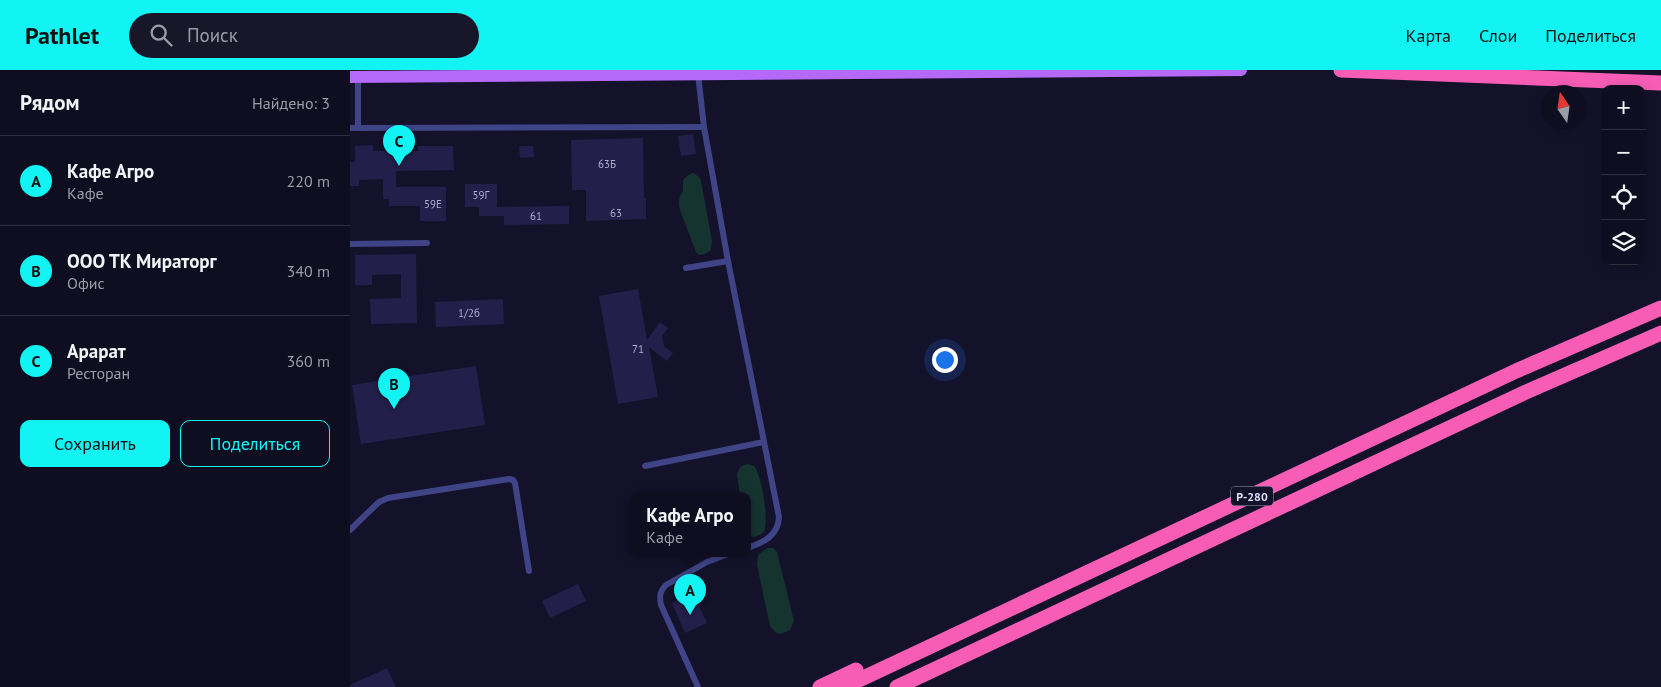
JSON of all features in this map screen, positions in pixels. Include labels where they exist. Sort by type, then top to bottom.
[{"type":"highway","points":[[1341,70],[1661,83]]},
{"type":"highway","name":"Р-280","points":[[844,687],[1507,375],[1661,308]]},
{"type":"highway","name":"Р-280","points":[[897,687],[1526,392],[1661,333]]},
{"type":"highway","points":[[820,687],[906,647],[1020,604]]},
{"type":"highway","points":[[920,687],[948,674],[1064,609]]},
{"type":"main road","points":[[354,77],[1241,70]]},
{"type":"lane","points":[[698,74],[704,127],[728,261],[780,517],[779,525],[772,536],[751,546]]},
{"type":"lane","points":[[354,77],[358,128]]},
{"type":"lane","points":[[350,128],[704,127]]},
{"type":"lane","points":[[350,244],[427,243]]},
{"type":"lane","points":[[686,268],[728,261]]},
{"type":"lane","points":[[645,466],[764,442]]},
{"type":"lane","points":[[350,530],[379,502],[388,498],[509,479],[515,483],[529,571]]},
{"type":"lane","points":[[698,687],[659,597],[661,590],[666,585],[707,562],[720,557]]},
{"type":"green space","points":[[693,173],[701,181],[712,241],[711,250],[699,255],[696,252],[679,204],[683,191],[683,180]]},
{"type":"green space","points":[[747,464],[754,466],[762,488],[766,518],[765,526],[764,532],[754,537],[751,536],[751,492],[739,492],[737,474],[740,467]]},
{"type":"green space","points":[[767,548],[773,548],[777,552],[794,621],[790,630],[781,634],[776,633],[770,626],[757,565],[758,555]]},
{"type":"building","points":[[693,134],[696,154],[681,156],[678,136]]},
{"type":"building","points":[[643,138],[646,219],[586,221],[586,190],[572,190],[571,140]]},
{"type":"building","points":[[373,145],[373,151],[418,151],[418,146],[453,146],[454,170],[396,171],[396,187],[446,187],[446,221],[420,221],[420,206],[389,206],[389,199],[383,199],[383,179],[359,180],[359,186],[350,186],[350,162],[355,162],[355,146]]},
{"type":"building","points":[[519,146],[533,146],[534,157],[520,158]]},
{"type":"building","points":[[465,184],[497,184],[497,207],[569,206],[569,224],[504,225],[504,216],[479,216],[479,207],[465,207]]},
{"type":"building","points":[[416,254],[417,323],[371,324],[370,299],[401,298],[401,274],[372,275],[372,285],[355,285],[355,255]]},
{"type":"building","points":[[638,289],[647,340],[660,322],[668,328],[662,336],[664,346],[673,353],[667,361],[649,347],[658,397],[618,404],[599,296]]},
{"type":"building","points":[[503,299],[504,324],[436,327],[435,302]]},
{"type":"building","points":[[476,366],[485,425],[361,444],[352,385]]},
{"type":"building","points":[[578,584],[586,601],[550,618],[542,601]]},
{"type":"building","points":[[685,597],[689,608],[698,604],[707,623],[685,633],[672,603]]},
{"type":"building","points":[[387,668],[396,687],[350,687],[350,685]]},
{"type":"place","name":"Арарат","points":[[399,166]]},
{"type":"place","name":"ООО ТК Мираторг","points":[[394,409]]},
{"type":"place","name":"Кафе Агро","points":[[690,615]]}]
